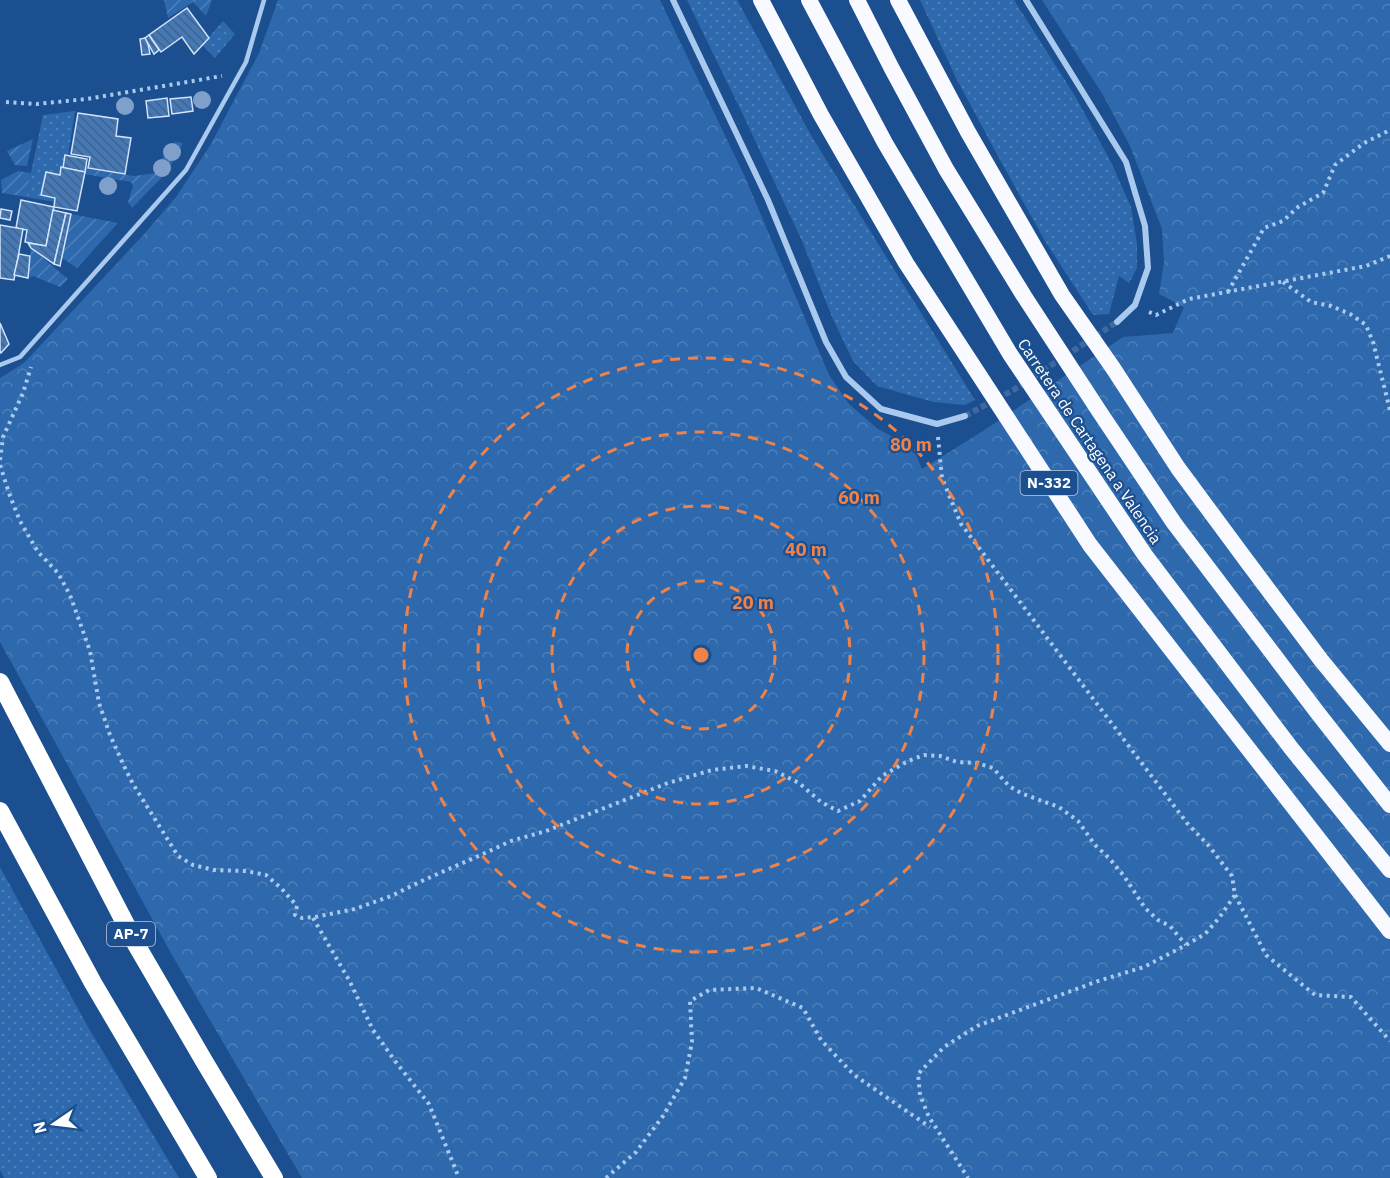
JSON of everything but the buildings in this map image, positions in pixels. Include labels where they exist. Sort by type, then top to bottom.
[{"type":"highway","name":"N-332","points":[[761,0],[820,115],[906,264],[1090,544],[1390,931]]},
{"type":"highway","name":"Carretera de Cartagena a Valencia","points":[[809,0],[885,143],[1004,344],[1087,469],[1145,555],[1291,748],[1390,870]]},
{"type":"highway","name":"Carretera de Cartagena a Valencia","points":[[857,0],[946,169],[1024,296],[1105,420],[1174,523],[1390,805]]},
{"type":"highway","points":[[898,0],[968,132],[1062,295],[1178,468],[1314,650],[1390,744]]},
{"type":"highway","name":"AP-7","points":[[0,682],[137,946],[274,1178]]},
{"type":"highway","points":[[0,811],[93,983],[208,1178]]},
{"type":"street","points":[[673,0],[768,200],[826,342],[846,376],[881,409],[937,424],[965,416]]},
{"type":"street","points":[[1026,0],[1126,162],[1145,226],[1148,268],[1134,305],[1118,322]]},
{"type":"lane","points":[[0,365],[20,357],[186,170],[246,62],[264,0]]},
{"type":"path","points":[[6,102],[37,104],[87,99],[240,73]]},
{"type":"path","points":[[1228,292],[1264,228],[1283,221],[1298,207],[1323,193],[1335,165],[1364,143],[1390,130]]},
{"type":"path","points":[[1134,305],[1155,315],[1189,299],[1366,266],[1390,256]]},
{"type":"path","points":[[1282,282],[1311,302],[1331,306],[1350,314],[1366,325],[1373,342],[1390,410]]},
{"type":"path","points":[[32,343],[33,360],[23,393],[3,437],[0,463],[10,496],[20,521],[38,552],[58,573],[70,596],[90,651],[99,703],[124,766],[178,856],[193,865],[214,870],[246,871],[266,875],[297,906],[296,915],[302,918],[315,917],[355,909],[382,900],[511,841],[546,831],[668,783],[712,770],[746,766],[775,771],[798,783],[821,802],[838,812],[860,801],[882,776],[908,761],[924,755],[940,756],[957,762],[976,763],[993,768],[1009,786],[1023,794],[1059,807],[1078,821],[1095,845],[1124,876],[1145,908],[1158,920],[1170,926],[1186,945]]},
{"type":"path","points":[[937,424],[942,478],[961,524],[1187,823],[1215,853],[1232,876],[1235,895],[1266,955],[1315,995],[1351,997],[1390,1041]]},
{"type":"path","points":[[968,1178],[929,1117],[920,1095],[918,1074],[944,1047],[977,1026],[1098,981],[1144,967],[1186,945],[1205,934],[1235,895]]},
{"type":"path","points":[[313,918],[349,980],[373,1030],[429,1104],[459,1178]]},
{"type":"path","points":[[606,1178],[636,1152],[663,1116],[685,1078],[692,1042],[690,1001],[709,990],[756,988],[803,1008],[821,1040],[854,1075],[930,1127]]},
{"type":"green space","points":[[164,0],[212,0],[206,16],[193,2],[168,18]]},
{"type":"green space","points":[[278,0],[660,0],[744,175],[829,375],[849,404],[878,429],[904,443],[916,455],[922,469],[1123,337],[1173,333],[1184,307],[1159,294],[1164,261],[1162,229],[1130,146],[1103,95],[1042,0],[1390,0],[1390,1178],[302,1178],[172,955],[0,642],[0,378],[24,363],[176,197],[211,144],[259,53]]},
{"type":"green space","points":[[687,0],[737,0],[812,137],[975,400],[965,405],[933,402],[877,386],[853,361],[832,317],[802,241]]},
{"type":"green space","points":[[920,0],[1014,0],[1075,96],[1111,162],[1131,207],[1137,244],[1137,268],[1129,283],[1119,276],[1109,314],[1093,315],[1045,241],[956,78]]},
{"type":"green space","points":[[223,21],[235,34],[215,58],[202,45]]},
{"type":"green space","points":[[75,111],[68,156],[65,156],[60,175],[45,172],[42,194],[55,198],[55,202],[26,197],[43,115]]},
{"type":"green space","points":[[33,139],[27,166],[15,165],[7,151]]},
{"type":"green space","points":[[175,142],[183,143],[167,172],[132,208],[128,202],[133,186],[131,182],[84,174],[85,168],[134,176],[156,173],[157,165]]},
{"type":"green space","points":[[18,171],[31,173],[26,197],[2,193],[1,180]]},
{"type":"green space","points":[[71,214],[118,223],[77,268],[62,258]]},
{"type":"green space","points":[[31,248],[68,279],[60,287],[33,276],[28,278]]},
{"type":"green space","points":[[0,867],[88,1027],[179,1178],[4,1178],[0,1170]]},
{"type":"tunnel","points":[[965,416],[1015,389],[1117,322]]}]
